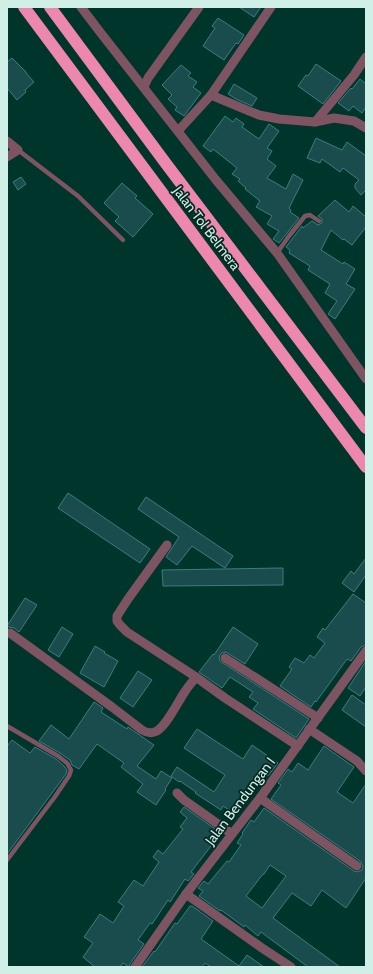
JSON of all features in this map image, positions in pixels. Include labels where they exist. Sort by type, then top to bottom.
[{"type":"highway","name":"Jalan Tol Belmera","points":[[24,7],[366,467]]},
{"type":"highway","name":"Jalan Tol Belmera","points":[[50,7],[366,428]]},
{"type":"street","points":[[81,7],[216,180],[277,253],[366,379]]},
{"type":"street","points":[[144,87],[148,78],[199,7]]},
{"type":"street","points":[[178,131],[211,95],[271,7]]},
{"type":"street","points":[[315,122],[354,75],[366,57]]},
{"type":"street","points":[[211,95],[258,115],[279,119],[315,122],[334,118],[354,121],[366,128]]},
{"type":"street","points":[[7,141],[18,150],[7,157]]},
{"type":"street","points":[[167,545],[117,616],[120,625],[126,632],[298,746]]},
{"type":"street","points":[[10,633],[148,733],[153,733],[158,730],[164,723],[196,677]]},
{"type":"street","name":"Jalan Bendungan I","points":[[135,967],[186,894],[260,798],[366,651]]},
{"type":"street","points":[[225,658],[318,718]]},
{"type":"street","points":[[310,729],[357,761],[366,771]]},
{"type":"street","points":[[177,793],[184,800],[232,834]]},
{"type":"street","points":[[260,798],[357,866]]},
{"type":"street","points":[[186,894],[289,967]]},
{"type":"lane","points":[[18,150],[78,196],[123,240]]},
{"type":"lane","points":[[277,253],[305,216],[310,215],[319,221]]},
{"type":"lane","points":[[7,726],[58,756],[67,763],[71,770],[69,776],[54,798],[7,860]]},
{"type":"building","points":[[239,7],[261,7],[254,17]]},
{"type":"building","points":[[218,18],[244,35],[238,44],[236,43],[224,60],[203,46],[215,28],[212,26]]},
{"type":"building","points":[[12,58],[34,82],[17,100],[7,88],[7,62]]},
{"type":"building","points":[[316,64],[341,81],[323,104],[298,86],[306,75],[308,76]]},
{"type":"building","points":[[181,65],[191,73],[188,76],[197,82],[193,87],[201,93],[184,116],[175,110],[177,107],[168,99],[172,95],[162,85]]},
{"type":"building","points":[[360,79],[366,84],[366,107],[362,113],[353,106],[349,111],[338,103]]},
{"type":"building","points":[[234,84],[257,98],[252,106],[228,94]]},
{"type":"building","points":[[225,116],[233,122],[236,118],[244,124],[242,127],[259,139],[269,124],[279,131],[267,148],[272,151],[267,159],[276,166],[267,178],[286,189],[293,174],[303,180],[289,208],[291,210],[290,212],[299,218],[279,243],[273,239],[279,231],[267,224],[272,216],[256,207],[260,201],[245,189],[246,188],[238,181],[240,179],[232,174],[237,168],[213,149],[211,152],[203,146]]},
{"type":"building","points":[[316,138],[342,150],[347,142],[366,156],[366,190],[361,195],[355,188],[355,184],[359,180],[343,168],[340,172],[322,159],[320,163],[307,158]]},
{"type":"building","points":[[21,177],[26,184],[18,190],[13,182]]},
{"type":"building","points":[[122,183],[137,196],[135,198],[153,214],[133,237],[115,221],[119,217],[104,203]]},
{"type":"building","points":[[335,200],[349,212],[353,206],[366,217],[366,227],[352,245],[331,230],[321,250],[343,264],[344,262],[355,269],[346,284],[355,289],[335,319],[328,314],[337,301],[325,293],[330,284],[308,270],[310,266],[289,253],[290,250],[286,247],[302,226],[303,228],[312,221],[318,225],[322,223],[322,219],[318,216]]},
{"type":"building","points":[[68,493],[150,549],[140,563],[58,508]]},
{"type":"building","points":[[146,497],[233,556],[225,568],[192,546],[177,565],[166,557],[179,537],[138,509]]},
{"type":"building","points":[[366,558],[366,575],[354,592],[342,583],[351,571],[354,574]]},
{"type":"building","points":[[283,568],[283,585],[163,586],[162,570]]},
{"type":"building","points":[[353,594],[366,603],[366,645],[361,647],[351,661],[347,659],[311,707],[280,686],[292,669],[289,667],[295,658],[304,663],[310,655],[314,658],[325,643],[317,637],[323,628],[325,630]]},
{"type":"building","points":[[25,598],[37,605],[19,632],[14,628],[7,626]]},
{"type":"building","points":[[62,627],[73,634],[59,657],[48,650]]},
{"type":"building","points":[[233,627],[258,644],[245,664],[226,652],[220,655],[220,661],[309,719],[296,738],[253,709],[258,703],[249,697],[253,692],[230,677],[222,688],[199,672],[213,654],[214,655]]},
{"type":"building","points":[[95,646],[118,661],[104,687],[80,673]]},
{"type":"building","points":[[366,661],[366,687],[360,696],[348,688]]},
{"type":"building","points":[[138,671],[152,680],[133,707],[120,698]]},
{"type":"building","points":[[352,695],[366,705],[366,727],[342,710]]},
{"type":"building","points":[[94,702],[103,708],[101,712],[127,729],[128,727],[154,745],[137,766],[156,779],[161,771],[172,778],[156,805],[137,792],[143,784],[121,767],[124,763],[97,744],[79,769],[72,765],[70,760],[60,753],[39,741],[51,725],[69,739]]},
{"type":"building","points":[[197,729],[243,759],[252,745],[278,763],[268,776],[261,771],[249,788],[252,791],[234,813],[223,806],[221,810],[171,776],[177,767],[214,792],[225,775],[184,748]]},
{"type":"building","points":[[12,740],[30,753],[35,747],[56,759],[67,770],[66,774],[7,854],[7,746]]},
{"type":"building","points":[[324,746],[354,767],[337,792],[353,803],[366,784],[366,878],[346,908],[322,890],[311,906],[292,893],[273,918],[340,967],[308,967],[261,932],[258,936],[245,925],[244,927],[199,896],[203,891],[198,888],[204,881],[208,884],[227,861],[229,862],[241,845],[237,843],[243,834],[242,833],[251,820],[254,822],[264,808],[354,871],[357,872],[362,870],[363,866],[360,861],[271,799],[281,785],[278,783],[288,769],[292,772],[298,763],[308,770]],"holes":[[[270,865],[286,876],[262,908],[246,896]]]},
{"type":"building","points":[[184,807],[221,833],[191,872],[194,874],[188,881],[185,879],[170,902],[168,900],[152,924],[150,923],[138,940],[144,944],[129,967],[123,963],[120,967],[95,967],[83,957],[93,943],[84,937],[100,914],[113,923],[124,906],[118,902],[134,880],[143,886],[159,862],[153,857],[158,850],[163,854],[183,829],[180,827],[187,818],[180,812]]},
{"type":"building","points":[[190,906],[213,921],[201,939],[239,966],[247,955],[264,967],[211,967],[205,963],[202,967],[142,967],[154,951],[155,952],[175,923],[177,924]]}]
